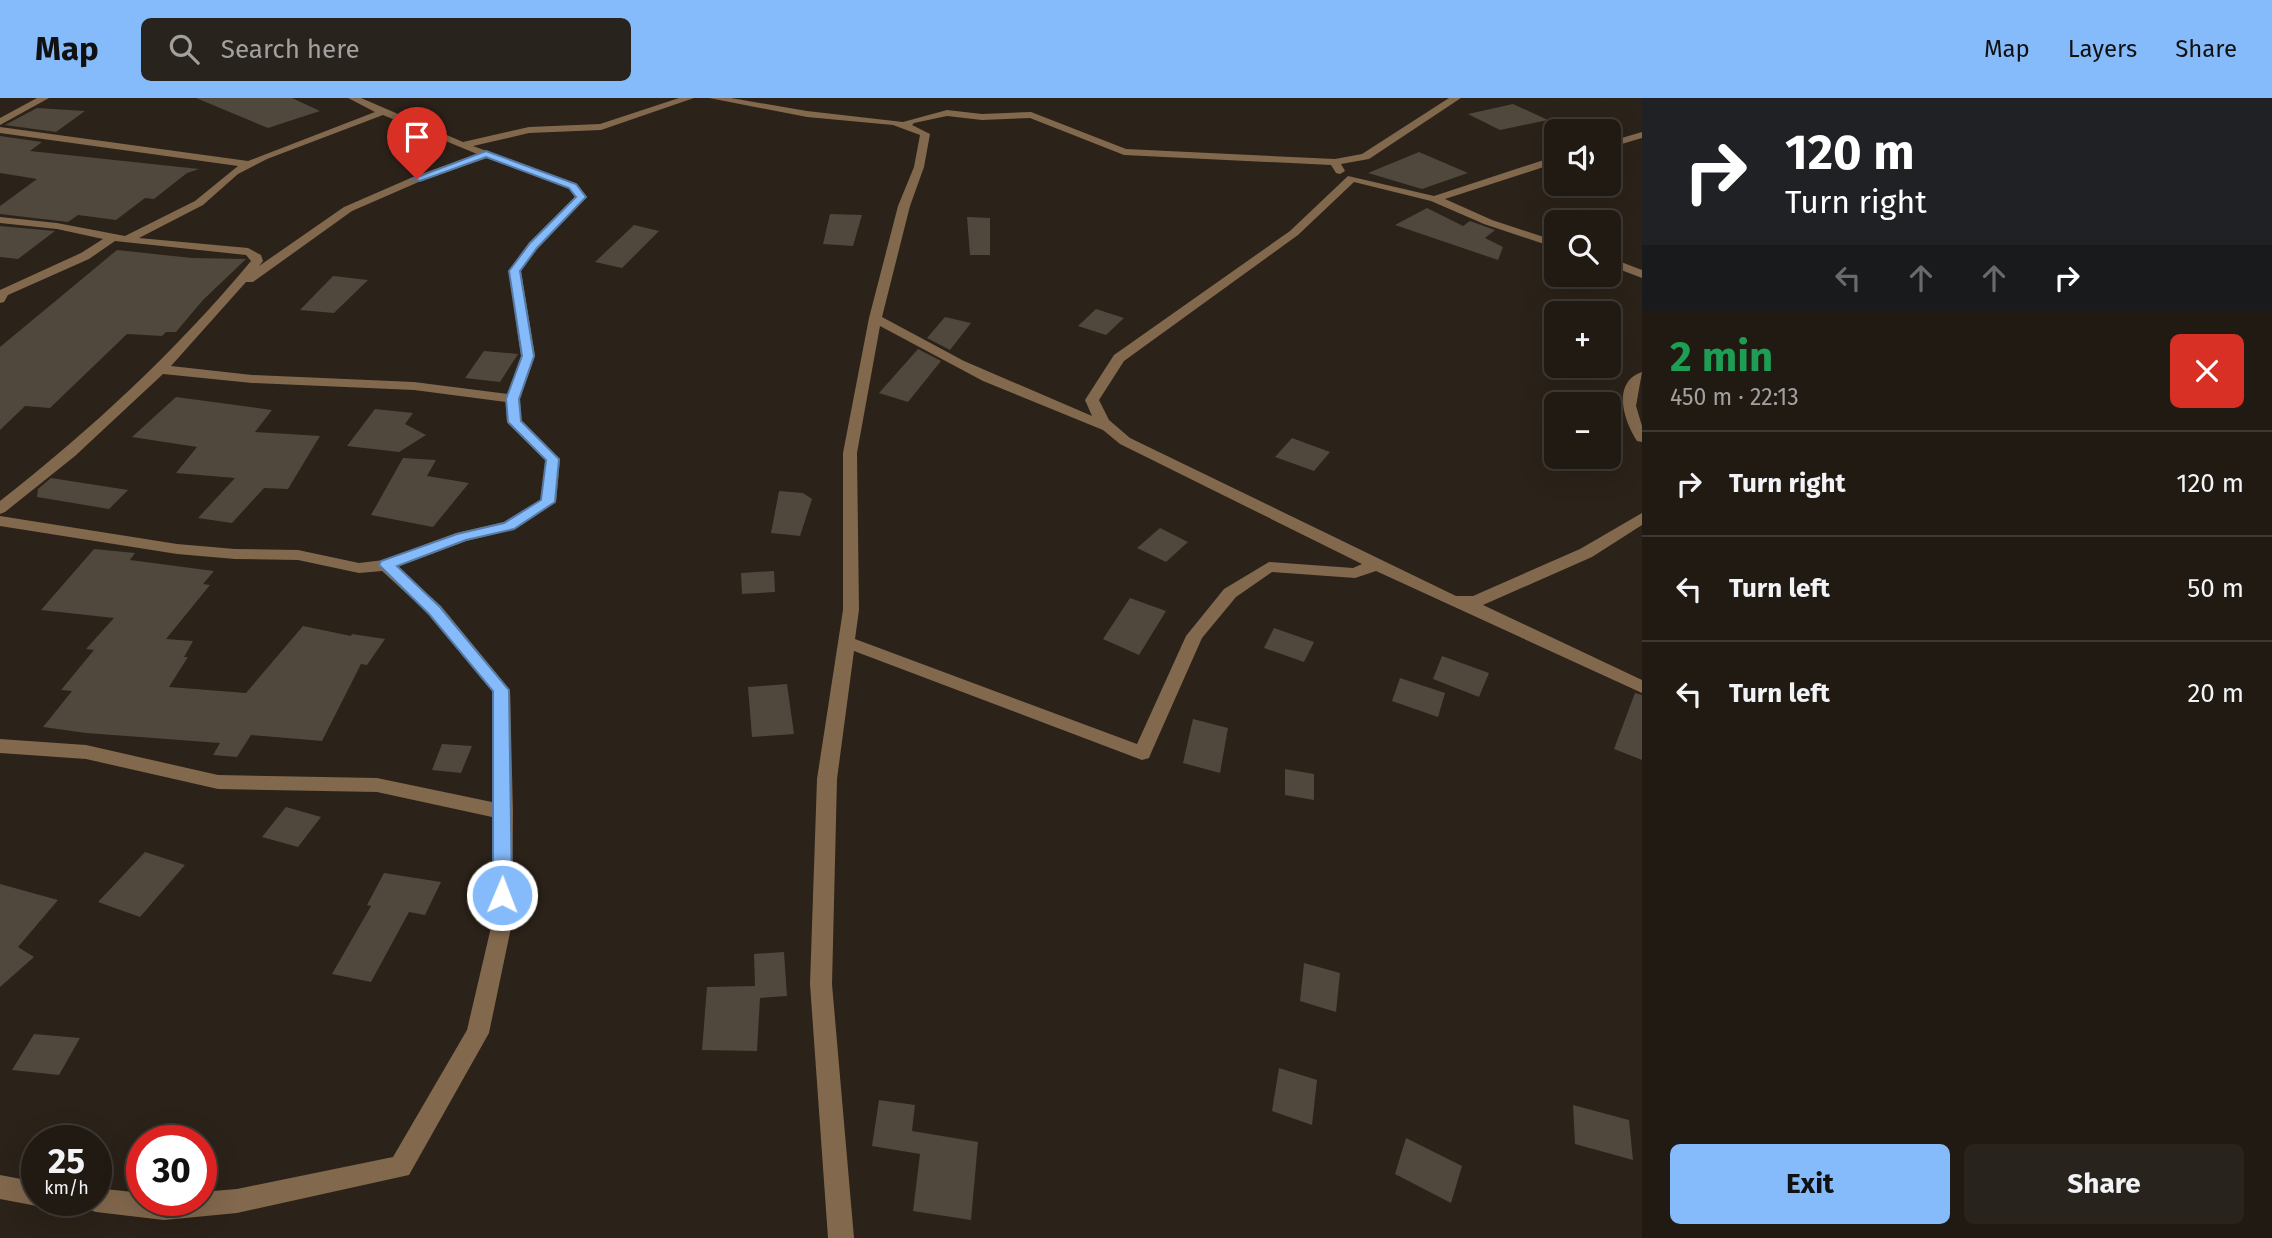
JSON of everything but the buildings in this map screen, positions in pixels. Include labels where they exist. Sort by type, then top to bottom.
[{"type":"street","points":[[0,122],[44,98]]},
{"type":"street","points":[[0,521],[177,549],[298,555],[359,568],[386,565],[462,537],[509,526],[548,502],[553,459],[514,422],[513,399],[528,356],[515,271],[533,245],[581,197],[573,186],[462,145],[353,98]]},
{"type":"street","points":[[462,145],[529,130],[601,127],[689,98]]},
{"type":"street","points":[[714,98],[807,114],[895,122],[925,134],[919,167],[904,206],[875,318],[850,453],[851,610],[827,779],[821,984],[841,1238]]},
{"type":"street","points":[[903,126],[911,121],[947,113],[982,117],[1031,115],[1124,152],[1335,162],[1364,157],[1456,98]]},
{"type":"street","points":[[0,299],[3,293],[199,203],[215,186],[249,164],[310,137],[383,112]]},
{"type":"street","points":[[0,131],[249,164]]},
{"type":"street","points":[[1621,141],[1642,135]]},
{"type":"street","points":[[235,289],[307,241],[348,209],[417,179],[486,154]]},
{"type":"street","points":[[1335,162],[1340,171],[1352,178],[1435,199],[1488,222],[1544,241]]},
{"type":"street","points":[[1435,199],[1544,163]]},
{"type":"street","points":[[1352,178],[1294,233],[1119,358],[1092,400],[1096,414],[1107,427],[1125,440],[1431,591],[1465,603],[1638,678]]},
{"type":"street","points":[[0,220],[57,226],[120,239],[248,252],[255,256],[257,261],[212,317],[76,450],[0,509]]},
{"type":"street","points":[[1621,266],[1642,274]]},
{"type":"street","points":[[875,318],[912,341],[1015,392],[1107,427]]},
{"type":"street","points":[[159,369],[252,379],[414,386],[513,399]]},
{"type":"street","points":[[1642,376],[1631,388],[1629,404],[1630,421],[1642,438]]},
{"type":"street","points":[[1465,603],[1483,599],[1586,553],[1642,518]]},
{"type":"street","points":[[846,642],[1142,753],[1195,636],[1230,593],[1269,567],[1355,573],[1377,564]]},
{"type":"street","points":[[112,1202],[164,1208],[237,1200],[400,1167],[478,1033],[502,923],[501,690],[435,610],[386,565]]},
{"type":"street","points":[[0,746],[86,752],[218,782],[377,785],[503,812]]},
{"type":"street","points":[[0,1188],[21,1191]]},
{"type":"route","points":[[417,179],[486,154],[573,186],[581,197],[533,245],[515,271],[528,356],[513,399],[514,422],[553,459],[548,502],[509,526],[462,537],[386,565],[435,610],[501,690],[502,895]]}]
